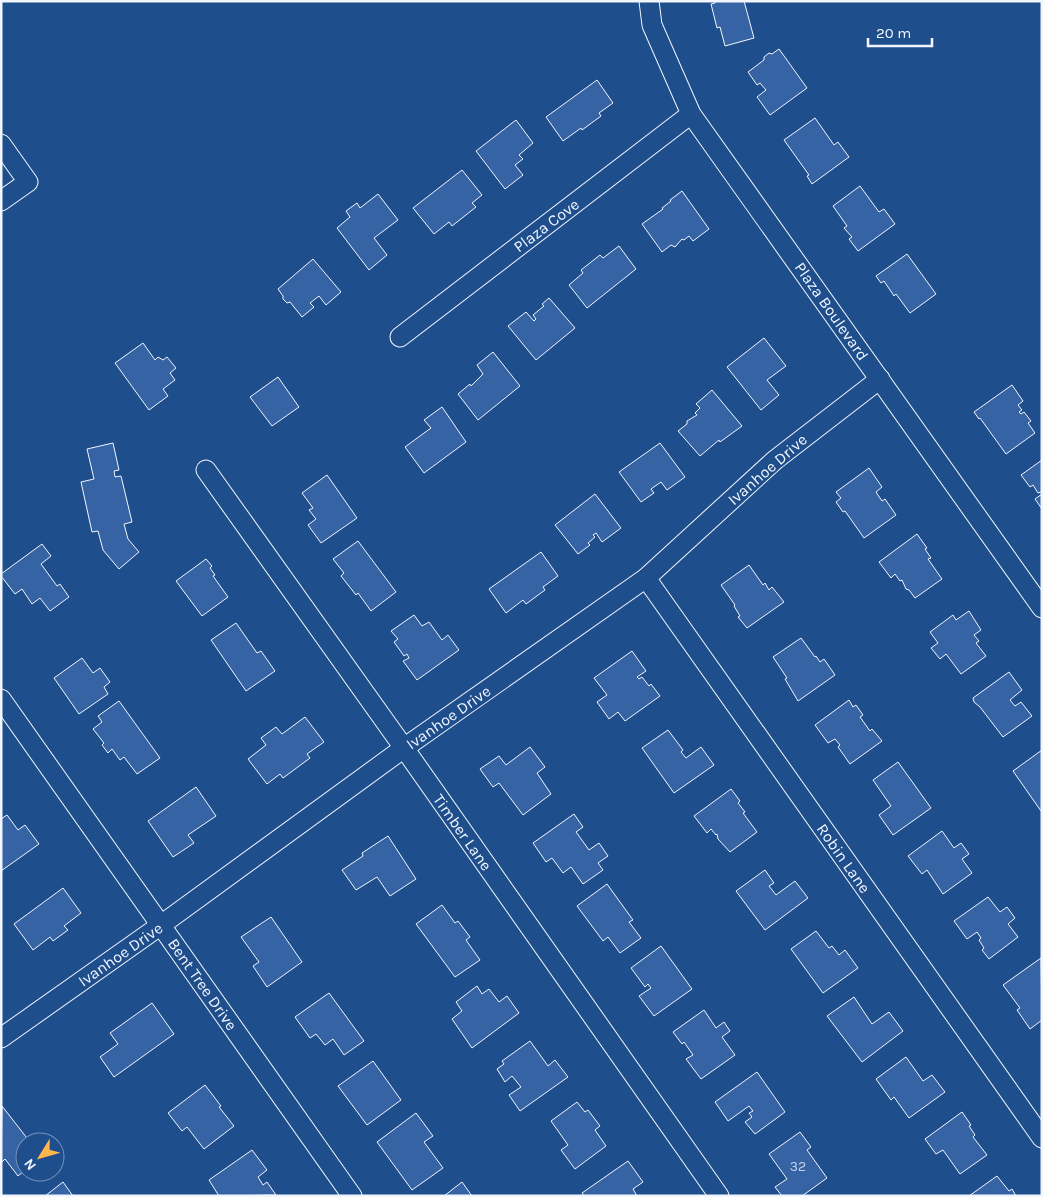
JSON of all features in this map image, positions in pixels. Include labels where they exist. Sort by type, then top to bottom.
[{"type":"street","name":"Plaza Boulevard","points":[[649,1],[652,25],[691,114],[1042,608]]},
{"type":"street","name":"Plaza Cove","points":[[400,337],[691,114]]},
{"type":"street","points":[[1,144],[28,182],[1,201]]},
{"type":"street","name":"Ivanhoe Drive","points":[[1,1038],[161,925],[404,748],[646,578],[775,460],[880,379]]},
{"type":"street","name":"Timber Lane","points":[[206,470],[719,1196]]},
{"type":"street","name":"Robin Lane","points":[[646,578],[1042,1138]]},
{"type":"street","name":"Bent Tree Drive","points":[[1,699],[352,1196]]},
{"type":"building","points":[[715,1],[744,1],[754,38],[725,46],[720,27],[717,28],[711,4],[715,3]]},
{"type":"building","points":[[779,49],[807,88],[770,115],[757,97],[766,90],[760,83],[757,85],[748,72],[764,60],[764,57],[769,53],[772,54]]},
{"type":"building","points":[[597,80],[613,103],[599,113],[601,116],[563,141],[546,117]]},
{"type":"building","points":[[815,118],[834,145],[838,142],[849,157],[812,184],[807,176],[809,175],[784,140]]},
{"type":"building","points":[[516,120],[533,143],[519,155],[523,159],[515,165],[523,175],[505,189],[476,151]]},
{"type":"building","points":[[462,170],[482,195],[472,203],[476,207],[452,226],[449,222],[434,234],[413,208]]},
{"type":"building","points":[[860,186],[879,212],[884,209],[895,224],[858,251],[849,239],[852,237],[844,228],[847,226],[833,206]]},
{"type":"building","points":[[682,191],[709,229],[693,241],[689,236],[684,240],[682,239],[675,247],[671,245],[662,252],[642,224],[663,209],[670,200]]},
{"type":"building","points":[[378,194],[398,220],[374,238],[387,255],[369,270],[337,228],[350,217],[346,211],[357,203],[360,208]]},
{"type":"building","points":[[619,246],[636,269],[587,308],[569,285],[583,273],[581,270],[600,255],[603,258]]},
{"type":"building","points":[[907,254],[936,294],[910,313],[896,294],[894,296],[884,281],[881,283],[876,276]]},
{"type":"building","points":[[313,259],[341,292],[326,305],[319,296],[310,303],[314,307],[302,317],[290,302],[287,303],[283,299],[278,289]]},
{"type":"building","points":[[549,298],[575,328],[536,360],[508,326],[526,312],[534,321],[536,319],[533,315],[544,306],[542,304]]},
{"type":"building","points":[[764,338],[786,366],[767,380],[779,395],[761,410],[727,367]]},
{"type":"building","points":[[143,343],[155,360],[158,357],[163,360],[167,357],[176,368],[170,373],[175,380],[163,389],[168,396],[149,410],[115,363]]},
{"type":"building","points":[[493,352],[520,386],[478,420],[458,394],[470,384],[471,386],[483,374],[477,365]]},
{"type":"building","points":[[278,377],[299,407],[272,426],[250,397]]},
{"type":"building","points":[[1012,385],[1023,401],[1018,405],[1022,410],[1019,412],[1021,414],[1024,412],[1031,421],[1028,423],[1035,433],[1006,454],[974,412]]},
{"type":"building","points":[[712,390],[742,426],[720,442],[719,440],[700,456],[678,431],[687,424],[687,421],[697,415],[695,413],[700,408],[696,404]]},
{"type":"building","points":[[442,407],[466,442],[424,473],[405,447],[431,428],[424,420]]},
{"type":"building","points":[[113,443],[119,470],[114,471],[115,477],[121,476],[132,522],[124,524],[128,539],[139,552],[119,569],[103,550],[98,531],[92,532],[81,482],[94,479],[87,449]]},
{"type":"building","points":[[660,443],[685,477],[667,490],[661,482],[651,489],[654,493],[641,502],[619,472]]},
{"type":"building","points":[[1042,460],[1042,493],[1038,493],[1033,485],[1030,487],[1021,475]]},
{"type":"building","points":[[869,468],[882,487],[876,492],[882,501],[885,499],[896,515],[864,538],[845,511],[843,512],[836,502],[841,498],[836,492]]},
{"type":"building","points":[[327,475],[357,518],[321,543],[308,525],[316,519],[309,510],[313,508],[302,493]]},
{"type":"building","points":[[595,494],[621,528],[602,542],[596,533],[593,535],[595,537],[588,543],[590,545],[578,554],[555,525]]},
{"type":"building","points":[[1042,494],[1042,509],[1035,499]]},
{"type":"building","points":[[917,534],[927,548],[925,549],[931,558],[928,559],[942,579],[915,598],[906,589],[902,580],[900,581],[895,574],[891,578],[879,562]]},
{"type":"building","points":[[358,541],[396,592],[371,611],[358,593],[356,595],[341,576],[344,573],[333,559]]},
{"type":"building","points":[[42,544],[51,556],[41,564],[57,586],[60,584],[69,597],[50,611],[40,598],[32,604],[22,589],[15,594],[1,576],[1,574]]},
{"type":"building","points":[[541,552],[558,576],[543,587],[545,590],[526,604],[523,600],[506,613],[489,589]]},
{"type":"building","points":[[206,559],[212,566],[210,568],[215,575],[213,576],[228,597],[202,616],[176,581]]},
{"type":"building","points":[[749,565],[763,585],[765,583],[769,590],[772,587],[784,602],[747,628],[738,617],[740,616],[735,605],[721,585]]},
{"type":"building","points":[[969,611],[981,630],[974,635],[979,641],[976,643],[986,656],[961,674],[946,654],[940,659],[931,648],[938,643],[930,632],[953,615],[956,620]]},
{"type":"building","points":[[414,615],[422,626],[429,622],[442,640],[448,635],[459,650],[417,680],[403,661],[409,658],[407,654],[404,656],[394,642],[398,639],[391,631]]},
{"type":"building","points":[[236,623],[257,653],[261,651],[275,671],[246,691],[211,640]]},
{"type":"building","points":[[801,638],[820,662],[824,659],[835,675],[798,701],[785,679],[787,678],[773,657]]},
{"type":"building","points":[[632,651],[646,671],[637,677],[639,679],[642,677],[649,686],[651,684],[660,696],[625,721],[618,712],[609,719],[597,702],[607,695],[594,678]]},
{"type":"building","points":[[82,658],[93,673],[100,668],[110,682],[104,687],[108,694],[79,714],[54,678]]},
{"type":"building","points":[[1009,672],[1022,690],[1010,700],[1015,706],[1021,702],[1032,716],[1003,737],[974,702],[973,698]]},
{"type":"building","points":[[849,700],[853,707],[856,705],[863,715],[860,717],[870,731],[872,729],[882,741],[850,764],[838,747],[840,745],[835,739],[828,743],[815,725]]},
{"type":"building","points":[[119,701],[160,758],[137,774],[124,757],[120,760],[112,749],[108,753],[102,745],[104,743],[93,729],[102,722],[98,716]]},
{"type":"building","points":[[305,717],[324,742],[307,754],[310,758],[283,778],[280,774],[267,784],[248,759],[266,745],[261,738],[276,727],[282,734]]},
{"type":"building","points":[[668,730],[683,750],[681,752],[686,758],[701,747],[714,765],[674,793],[642,748]]},
{"type":"building","points":[[530,747],[545,767],[537,773],[551,794],[523,815],[499,783],[493,787],[480,769],[499,756],[506,765]]},
{"type":"building","points":[[1042,750],[1042,810],[1041,811],[1013,771]]},
{"type":"building","points":[[898,762],[931,808],[893,835],[879,815],[891,806],[873,780]]},
{"type":"building","points":[[196,787],[216,816],[188,835],[194,843],[173,857],[148,821]]},
{"type":"building","points":[[731,789],[740,801],[738,803],[745,812],[743,813],[757,832],[730,852],[718,839],[717,834],[711,829],[707,833],[694,816]]},
{"type":"building","points":[[574,814],[583,827],[576,832],[589,850],[599,843],[608,856],[598,863],[603,870],[583,884],[571,867],[563,873],[552,858],[546,862],[533,843]]},
{"type":"building","points":[[7,815],[18,830],[25,825],[39,844],[1,871],[1,819]]},
{"type":"building","points":[[942,831],[954,848],[961,843],[969,854],[962,859],[972,873],[943,894],[927,870],[922,874],[908,856]]},
{"type":"building","points":[[388,836],[416,879],[390,896],[377,877],[356,890],[342,870],[363,856],[362,853]]},
{"type":"building","points":[[765,870],[774,883],[769,886],[776,895],[795,881],[808,898],[765,930],[736,891]]},
{"type":"building","points":[[607,884],[633,920],[629,922],[641,938],[620,953],[608,937],[603,941],[577,906]]},
{"type":"building","points":[[63,888],[81,913],[64,926],[68,930],[53,941],[50,937],[33,950],[14,924]]},
{"type":"building","points":[[988,897],[1000,912],[1007,907],[1015,918],[1008,924],[1018,937],[989,959],[982,950],[984,948],[977,932],[967,939],[954,921]]},
{"type":"building","points":[[442,905],[455,923],[458,921],[470,937],[466,940],[480,960],[455,977],[416,924]]},
{"type":"building","points":[[271,917],[302,962],[267,987],[253,966],[259,962],[241,937]]},
{"type":"building","points":[[816,931],[829,948],[832,946],[839,955],[845,950],[858,968],[823,993],[791,949]]},
{"type":"building","points":[[661,946],[692,989],[654,1016],[639,996],[651,988],[648,984],[645,987],[631,968]]},
{"type":"building","points":[[1041,958],[1042,1020],[1030,1029],[1017,1010],[1020,1008],[1003,985]]},
{"type":"building","points":[[477,986],[482,994],[489,989],[499,1002],[507,996],[519,1013],[472,1048],[452,1019],[462,1011],[456,1002]]},
{"type":"building","points":[[329,993],[364,1041],[344,1055],[333,1039],[325,1045],[316,1034],[310,1038],[295,1017]]},
{"type":"building","points":[[854,997],[872,1024],[889,1012],[903,1031],[862,1062],[827,1016]]},
{"type":"building","points":[[152,1003],[174,1034],[114,1077],[100,1057],[118,1044],[110,1033]]},
{"type":"building","points":[[704,1010],[716,1028],[724,1022],[730,1031],[722,1037],[735,1055],[701,1079],[686,1059],[693,1055],[684,1042],[682,1044],[673,1032]]},
{"type":"building","points":[[530,1041],[548,1066],[555,1060],[568,1077],[520,1111],[509,1095],[521,1087],[512,1076],[505,1082],[497,1069],[504,1064],[502,1061]]},
{"type":"building","points":[[906,1057],[923,1081],[932,1075],[945,1092],[909,1118],[894,1097],[891,1100],[876,1079]]},
{"type":"building","points":[[373,1061],[401,1100],[367,1125],[338,1086]]},
{"type":"building","points":[[757,1072],[785,1112],[755,1134],[745,1122],[752,1117],[749,1113],[753,1111],[749,1106],[728,1121],[715,1102]]},
{"type":"building","points":[[205,1085],[234,1126],[204,1149],[187,1127],[182,1131],[168,1113]]},
{"type":"building","points":[[577,1102],[585,1112],[588,1110],[600,1126],[595,1130],[606,1146],[575,1169],[561,1150],[568,1145],[551,1121]]},
{"type":"building","points":[[2,1106],[22,1132],[15,1132],[15,1172],[5,1159],[2,1162]]},
{"type":"building","points":[[962,1112],[971,1125],[969,1126],[975,1135],[973,1137],[987,1155],[960,1174],[943,1150],[936,1154],[925,1139]]},
{"type":"building","points":[[416,1113],[433,1136],[424,1142],[443,1168],[412,1190],[377,1142]]},
{"type":"building","points":[[800,1132],[811,1147],[807,1150],[827,1178],[802,1196],[782,1196],[775,1187],[787,1179],[769,1154]]},
{"type":"building","points":[[252,1150],[267,1170],[258,1177],[263,1185],[267,1182],[276,1195],[219,1196],[209,1180]]},
{"type":"building","points":[[628,1161],[643,1182],[633,1189],[637,1196],[584,1196],[582,1193]]},
{"type":"building","points":[[997,1176],[1009,1191],[1012,1189],[1016,1196],[969,1196]]},
{"type":"building","points":[[63,1182],[73,1196],[45,1196]]},
{"type":"building","points":[[462,1182],[472,1196],[444,1196]]}]
